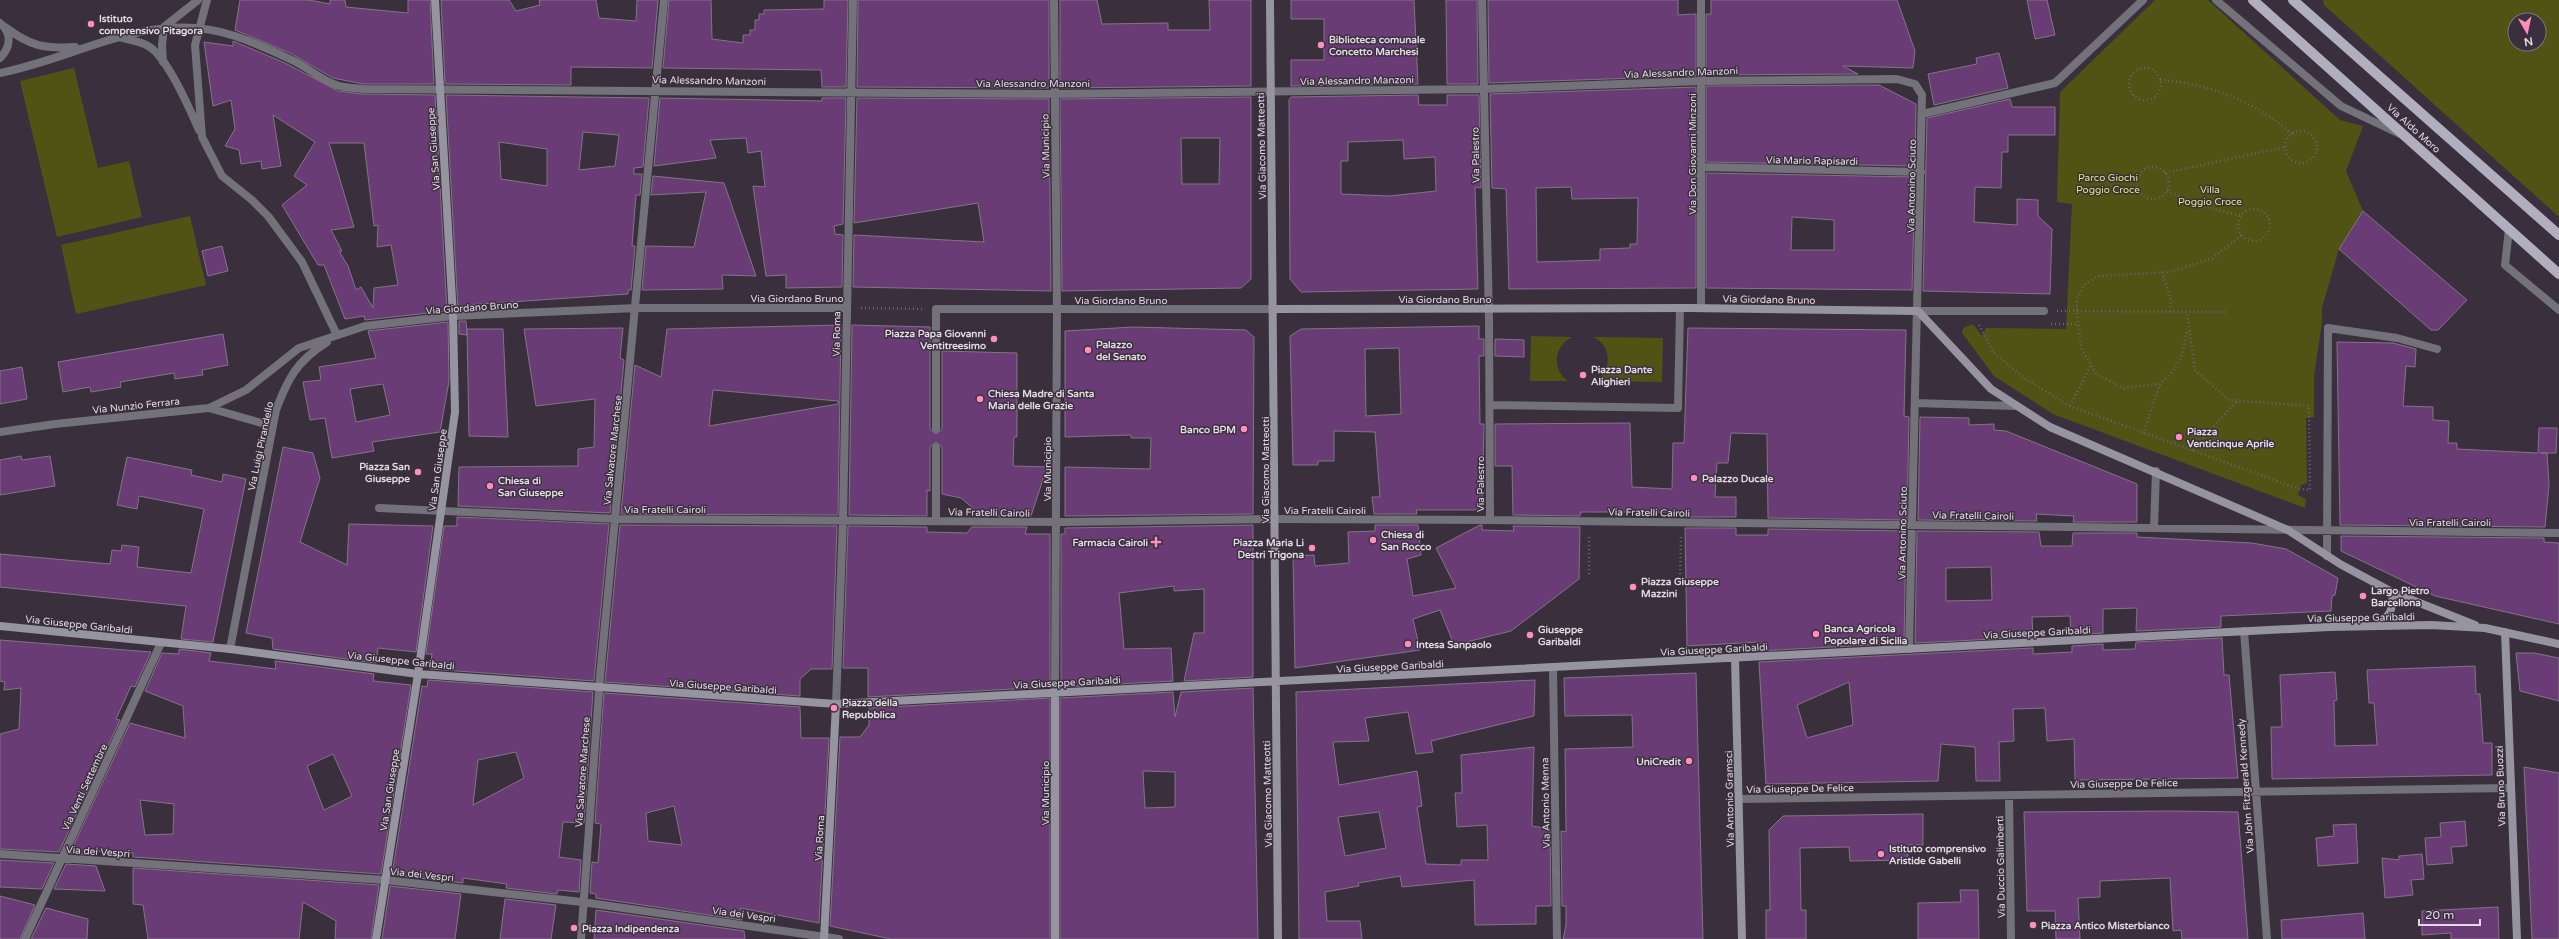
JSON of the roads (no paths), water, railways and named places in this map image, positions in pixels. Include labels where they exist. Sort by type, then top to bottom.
[{"type":"main road","name":"Via San Giuseppe","points":[[376,939],[418,674],[455,412],[453,316],[435,0]]},
{"type":"main road","name":"Via Giacomo Matteotti","points":[[1270,0],[1274,309],[1275,682],[1278,939]]},
{"type":"main road","name":"Via Aldo Moro","points":[[2253,0],[2559,274]]},
{"type":"main road","name":"Via Aldo Moro","points":[[2293,0],[2559,235]]},
{"type":"main road","name":"Via Giordano Bruno","points":[[1274,309],[1701,308],[1918,311]]},
{"type":"main road","points":[[1918,311],[1991,389],[2015,406],[2050,427],[2156,471],[2288,530],[2340,564],[2392,592],[2450,617],[2485,628]]},
{"type":"main road","points":[[2375,627],[2388,618],[2393,605],[2392,592]]},
{"type":"main road","name":"Via Giuseppe Garibaldi","points":[[0,626],[230,649],[418,674],[836,704],[2244,631],[2431,625],[2485,628],[2559,644]]},
{"type":"main road","name":"Via Bruno Buozzi","points":[[2505,632],[2517,939]]},
{"type":"main road","name":"Via Antonio Gramsci","points":[[1735,658],[1742,939]]},
{"type":"main road","name":"Via Municipio","points":[[1055,693],[1055,939]]},
{"type":"main road","name":"Via Roma","points":[[824,937],[836,704]]},
{"type":"street","points":[[0,73],[28,67],[84,46],[164,27],[198,0]]},
{"type":"street","points":[[202,137],[195,45],[207,0]]},
{"type":"street","name":"Via Salvatore Marchese","points":[[581,939],[582,902],[599,687],[637,308],[664,0]]},
{"type":"street","name":"Via Roma","points":[[836,704],[843,520],[853,0]]},
{"type":"street","name":"Via Municipio","points":[[1054,0],[1057,310],[1055,693]]},
{"type":"street","name":"Via Palestro","points":[[1482,0],[1489,309],[1490,520]]},
{"type":"street","name":"Via Don Giovanni Minzoni","points":[[1701,0],[1701,308]]},
{"type":"street","points":[[1922,114],[2056,83],[2143,0]]},
{"type":"street","points":[[2216,0],[2341,106],[2407,138]]},
{"type":"street","points":[[2302,0],[2309,14]]},
{"type":"street","points":[[2,25],[18,37],[48,48],[84,46]]},
{"type":"street","points":[[0,58],[9,44],[2,25]]},
{"type":"street","points":[[163,62],[162,45],[164,27]]},
{"type":"street","name":"Via Alessandro Manzoni","points":[[164,27],[200,28],[235,36],[294,61],[337,85],[363,89],[439,91],[657,90],[1054,94],[1483,89],[1702,81],[1897,79],[1915,84]]},
{"type":"street","points":[[118,37],[149,46],[163,62],[186,100],[202,137],[222,176],[252,200],[268,216],[302,262],[337,335]]},
{"type":"street","name":"Via Antonino Sciuto","points":[[1909,649],[1922,114],[1922,95],[1915,84]]},
{"type":"street","name":"Via Mario Rapisardi","points":[[1702,167],[1921,172]]},
{"type":"street","points":[[2509,229],[2505,265],[2559,310]]},
{"type":"street","name":"Via Giordano Bruno","points":[[209,408],[246,390],[299,348],[365,326],[453,316],[637,308],[846,308]]},
{"type":"street","points":[[1490,405],[1678,408],[1680,308]]},
{"type":"street","name":"Via Giordano Bruno","points":[[936,429],[936,309],[1274,309]]},
{"type":"street","points":[[1918,311],[2044,311]]},
{"type":"street","points":[[2327,556],[2328,328],[2397,338],[2437,349]]},
{"type":"street","name":"Via Luigi Pirandello","points":[[230,649],[272,426],[287,379],[312,352],[337,335]]},
{"type":"street","points":[[1915,403],[2015,406]]},
{"type":"street","name":"Via Nunzio Ferrara","points":[[0,432],[55,424],[209,408],[272,426]]},
{"type":"street","points":[[936,446],[936,521]]},
{"type":"street","points":[[2154,528],[2156,471]]},
{"type":"street","name":"Via Fratelli Cairoli","points":[[380,508],[616,519],[1056,522],[1275,519],[1490,520],[2559,533]]},
{"type":"street","name":"Via John Fitzgerald Kennedy","points":[[2244,631],[2267,939]]},
{"type":"street","name":"Via Venti Settembre","points":[[25,939],[161,643]]},
{"type":"street","name":"Via Antonio Menna","points":[[1553,667],[1556,939]]},
{"type":"street","name":"Via Giuseppe De Felice","points":[[1739,799],[2510,788]]},
{"type":"street","name":"Via Duccio Galimberti","points":[[2009,795],[2011,939]]},
{"type":"street","name":"Via dei Vespri","points":[[0,854],[385,880],[582,902],[839,939]]},
{"type":"place","name":"Istituto comprensivo Pitagora","points":[[91,24]]},
{"type":"place","name":"Biblioteca comunale Concetto Marchesi","points":[[1321,45]]},
{"type":"place","name":"Piazza Papa Giovanni Ventitreesimo","points":[[994,339]]},
{"type":"place","name":"Palazzo del Senato","points":[[1088,350]]},
{"type":"place","name":"Piazza Dante Alighieri","points":[[1583,375]]},
{"type":"place","name":"Chiesa Madre di Santa Maria delle Grazie","points":[[980,399]]},
{"type":"place","name":"Banco BPM","points":[[1244,429]]},
{"type":"place","name":"Piazza Venticinque Aprile","points":[[2179,437]]},
{"type":"place","name":"Piazza San Giuseppe","points":[[418,472]]},
{"type":"place","name":"Palazzo Ducale","points":[[1694,478]]},
{"type":"place","name":"Chiesa di San Giuseppe","points":[[490,486]]},
{"type":"place","name":"Chiesa di San Rocco","points":[[1373,540]]},
{"type":"place","name":"Farmacia Cairoli","points":[[1156,542]]},
{"type":"place","name":"Piazza Maria Li Destri Trigona","points":[[1312,548]]},
{"type":"place","name":"Piazza Giuseppe Mazzini","points":[[1633,587]]},
{"type":"place","name":"Largo Pietro Barcellona","points":[[2363,596]]},
{"type":"place","name":"Banca Agricola Popolare di Sicilia","points":[[1816,634]]},
{"type":"place","name":"Giuseppe Garibaldi","points":[[1530,635]]},
{"type":"place","name":"Intesa Sanpaolo","points":[[1408,644]]},
{"type":"place","name":"Piazza della Repubblica","points":[[834,708]]},
{"type":"place","name":"UniCredit","points":[[1689,761]]},
{"type":"place","name":"Istituto comprensivo Aristide Gabelli","points":[[1881,854]]},
{"type":"place","name":"Piazza Antico Misterbianco","points":[[2033,925]]},
{"type":"place","name":"Piazza Indipendenza","points":[[574,928]]},
{"type":"park label","name":"Parco Giochi Poggio Croce","points":[[2108,182]]},
{"type":"park label","name":"Villa Poggio Croce","points":[[2210,194]]}]
